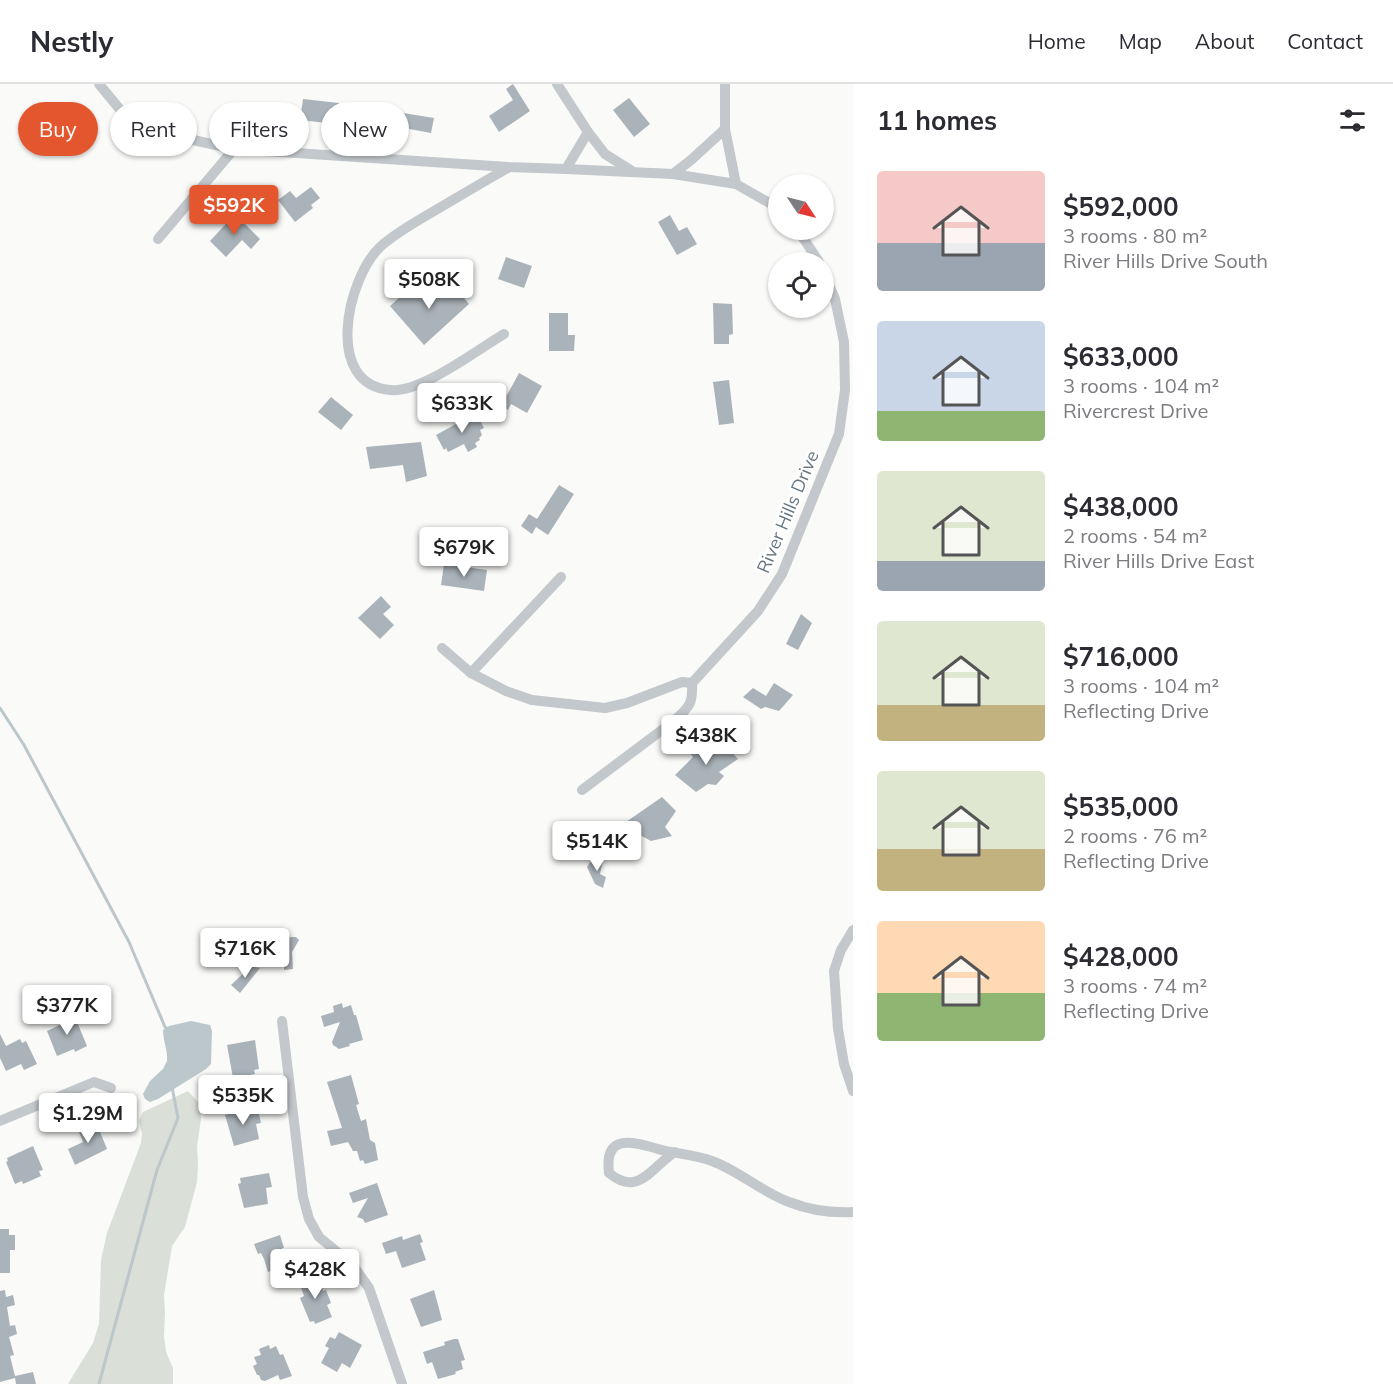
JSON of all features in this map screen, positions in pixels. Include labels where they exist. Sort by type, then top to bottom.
[{"type":"street","points":[[99,84],[127,118],[152,131],[209,144]]},
{"type":"street","points":[[557,84],[605,154],[633,172]]},
{"type":"street","points":[[725,84],[725,129],[736,183]]},
{"type":"street","points":[[673,174],[692,160],[725,129]]},
{"type":"street","points":[[567,169],[588,132]]},
{"type":"street","points":[[309,154],[508,168],[673,174],[736,183],[768,202]]},
{"type":"street","points":[[158,240],[228,156]]},
{"type":"street","points":[[504,334],[429,380],[408,389],[391,390],[375,387],[352,363],[347,330],[352,302],[362,272],[379,248],[398,232],[508,168]]},
{"type":"street","name":"River Hills Drive","points":[[692,684],[758,611],[782,574],[839,434],[845,390],[844,342],[834,297]]},
{"type":"street","points":[[471,672],[561,577]]},
{"type":"street","points":[[442,648],[471,672],[506,691],[532,700],[605,708],[627,703],[682,682],[692,684],[693,698],[686,710],[582,790]]},
{"type":"street","points":[[853,930],[841,950],[834,971],[838,1029],[844,1064],[853,1091]]},
{"type":"street","points":[[282,1021],[303,1197],[309,1219],[319,1237],[352,1264],[369,1288],[399,1384]]},
{"type":"street","points":[[0,1121],[94,1082],[111,1088]]},
{"type":"street","points":[[675,1152],[665,1158],[652,1173],[642,1180],[630,1182],[617,1180],[609,1173],[609,1153],[616,1145],[635,1142],[713,1161],[790,1203],[839,1213],[853,1212]]},
{"type":"shaded area","points":[[191,1021],[210,1025],[212,1031],[211,1064],[150,1102],[143,1094],[150,1081],[163,1069],[167,1061],[163,1030],[169,1026]]},
{"type":"shaded area","points":[[188,1091],[200,1104],[201,1119],[197,1146],[197,1182],[185,1227],[172,1246],[164,1295],[164,1336],[166,1352],[173,1368],[173,1384],[68,1384],[93,1343],[99,1324],[101,1260],[107,1233],[141,1143],[142,1133],[139,1121],[143,1112]]},
{"type":"building","points":[[513,84],[530,111],[499,132],[489,116],[513,100],[506,89]]},
{"type":"building","points":[[629,98],[650,124],[634,137],[613,110]]},
{"type":"building","points":[[303,99],[330,102],[321,102],[321,122],[309,121],[309,102],[303,102]]},
{"type":"building","points":[[409,114],[434,118],[431,133],[409,129]]},
{"type":"building","points":[[311,187],[320,198],[311,205],[313,208],[295,222],[278,200],[290,191],[296,198]]},
{"type":"building","points":[[235,214],[260,239],[251,249],[242,240],[226,257],[210,241]]},
{"type":"building","points":[[670,215],[679,231],[687,227],[697,244],[677,255],[658,222]]},
{"type":"building","points":[[506,257],[532,266],[524,288],[498,279]]},
{"type":"building","points":[[433,281],[441,290],[450,282],[469,304],[424,345],[390,306],[411,287],[418,295]]},
{"type":"building","points":[[713,303],[732,304],[733,334],[729,335],[729,344],[714,344]]},
{"type":"building","points":[[549,313],[568,313],[568,335],[575,335],[574,351],[549,351]]},
{"type":"building","points":[[519,373],[542,386],[527,413],[511,404],[508,410],[494,399],[498,390],[507,395]]},
{"type":"building","points":[[729,380],[734,423],[719,425],[713,382]]},
{"type":"building","points":[[331,397],[353,415],[341,430],[318,412]]},
{"type":"building","points":[[476,413],[484,428],[480,430],[482,435],[480,440],[475,443],[477,447],[468,452],[464,444],[448,452],[446,448],[444,450],[436,435]]},
{"type":"building","points":[[421,442],[427,476],[406,482],[403,465],[370,469],[366,447]]},
{"type":"building","points":[[559,485],[574,494],[548,535],[536,527],[532,534],[521,526],[529,514],[537,519]]},
{"type":"building","points":[[444,564],[487,570],[484,591],[441,585]]},
{"type":"building","points":[[381,596],[391,607],[383,614],[394,625],[380,639],[358,618]]},
{"type":"building","points":[[801,614],[812,623],[798,650],[786,644]]},
{"type":"building","points":[[774,683],[793,695],[779,711],[765,707],[761,709],[743,697],[753,688],[766,696]]},
{"type":"building","points":[[701,741],[712,749],[717,743],[726,745],[738,759],[719,772],[724,776],[716,785],[708,784],[696,792],[675,775],[693,757],[690,753]]},
{"type":"building","points":[[662,797],[676,811],[665,827],[672,836],[651,841],[629,829],[626,822]]},
{"type":"building","points":[[593,858],[603,861],[600,874],[606,877],[603,888],[595,884],[587,867]]},
{"type":"building","points":[[290,937],[296,937],[299,940],[292,952],[293,969],[269,967],[253,951],[251,944],[253,940],[258,939],[268,948],[282,947]]},
{"type":"building","points":[[251,966],[260,968],[240,993],[231,985]]},
{"type":"building","points":[[342,1003],[343,1008],[351,1005],[363,1040],[339,1049],[332,1042],[340,1022],[324,1027],[321,1016],[334,1012],[333,1006]]},
{"type":"building","points":[[76,1011],[80,1021],[77,1022],[87,1046],[75,1052],[74,1049],[57,1056],[47,1031],[62,1024],[61,1021],[69,1018],[67,1014]]},
{"type":"building","points":[[0,1034],[6,1046],[20,1039],[22,1043],[26,1041],[37,1064],[24,1070],[21,1064],[6,1071],[0,1058]]},
{"type":"building","points":[[255,1040],[259,1069],[254,1070],[255,1074],[233,1078],[227,1045]]},
{"type":"building","points":[[351,1075],[361,1121],[366,1119],[370,1140],[375,1143],[378,1160],[365,1164],[363,1160],[360,1161],[357,1151],[353,1151],[348,1142],[331,1146],[327,1131],[342,1128],[327,1082]]},
{"type":"building","points":[[245,1109],[246,1113],[258,1110],[261,1123],[256,1124],[259,1139],[234,1146],[225,1115]]},
{"type":"building","points":[[96,1122],[107,1149],[75,1165],[68,1149],[83,1142],[78,1129]]},
{"type":"building","points":[[33,1146],[43,1170],[39,1171],[41,1176],[23,1184],[22,1181],[15,1184],[6,1162],[7,1158]]},
{"type":"building","points":[[269,1173],[272,1187],[266,1188],[268,1204],[244,1208],[238,1184],[241,1183],[240,1178]]},
{"type":"building","points":[[377,1183],[388,1215],[365,1223],[363,1219],[357,1217],[368,1198],[353,1203],[349,1193]]},
{"type":"building","points":[[0,1229],[9,1229],[9,1235],[15,1235],[15,1250],[10,1250],[10,1273],[0,1273]]},
{"type":"building","points":[[420,1234],[423,1242],[420,1243],[426,1260],[402,1268],[396,1251],[386,1254],[382,1243],[402,1236],[403,1240]]},
{"type":"building","points":[[280,1235],[286,1260],[284,1261],[285,1266],[268,1272],[261,1253],[258,1254],[254,1244]]},
{"type":"building","points":[[317,1275],[331,1303],[327,1305],[332,1317],[315,1324],[314,1321],[310,1322],[300,1298],[304,1296],[299,1282]]},
{"type":"building","points":[[5,1290],[6,1297],[13,1295],[15,1305],[7,1307],[10,1326],[15,1325],[17,1334],[9,1337],[14,1355],[10,1356],[15,1376],[33,1372],[36,1384],[16,1384],[15,1378],[0,1382],[0,1291]]},
{"type":"building","points":[[434,1290],[442,1320],[421,1327],[410,1299]]},
{"type":"building","points":[[339,1332],[362,1345],[350,1368],[342,1363],[337,1372],[321,1363],[329,1348],[325,1346],[330,1337],[335,1339]]},
{"type":"building","points":[[458,1339],[465,1360],[461,1361],[463,1369],[455,1372],[456,1374],[438,1379],[432,1362],[427,1364],[423,1352],[445,1345],[444,1342]]},
{"type":"building","points":[[269,1345],[270,1349],[276,1346],[280,1355],[283,1354],[292,1376],[280,1380],[278,1375],[265,1381],[257,1375],[253,1366],[257,1364],[254,1357],[261,1355],[259,1349]]},
{"type":"waterway","points":[[0,708],[24,745],[129,942],[165,1027],[169,1030]]},
{"type":"waterway","points":[[99,1384],[157,1170],[178,1118],[172,1087]]}]
